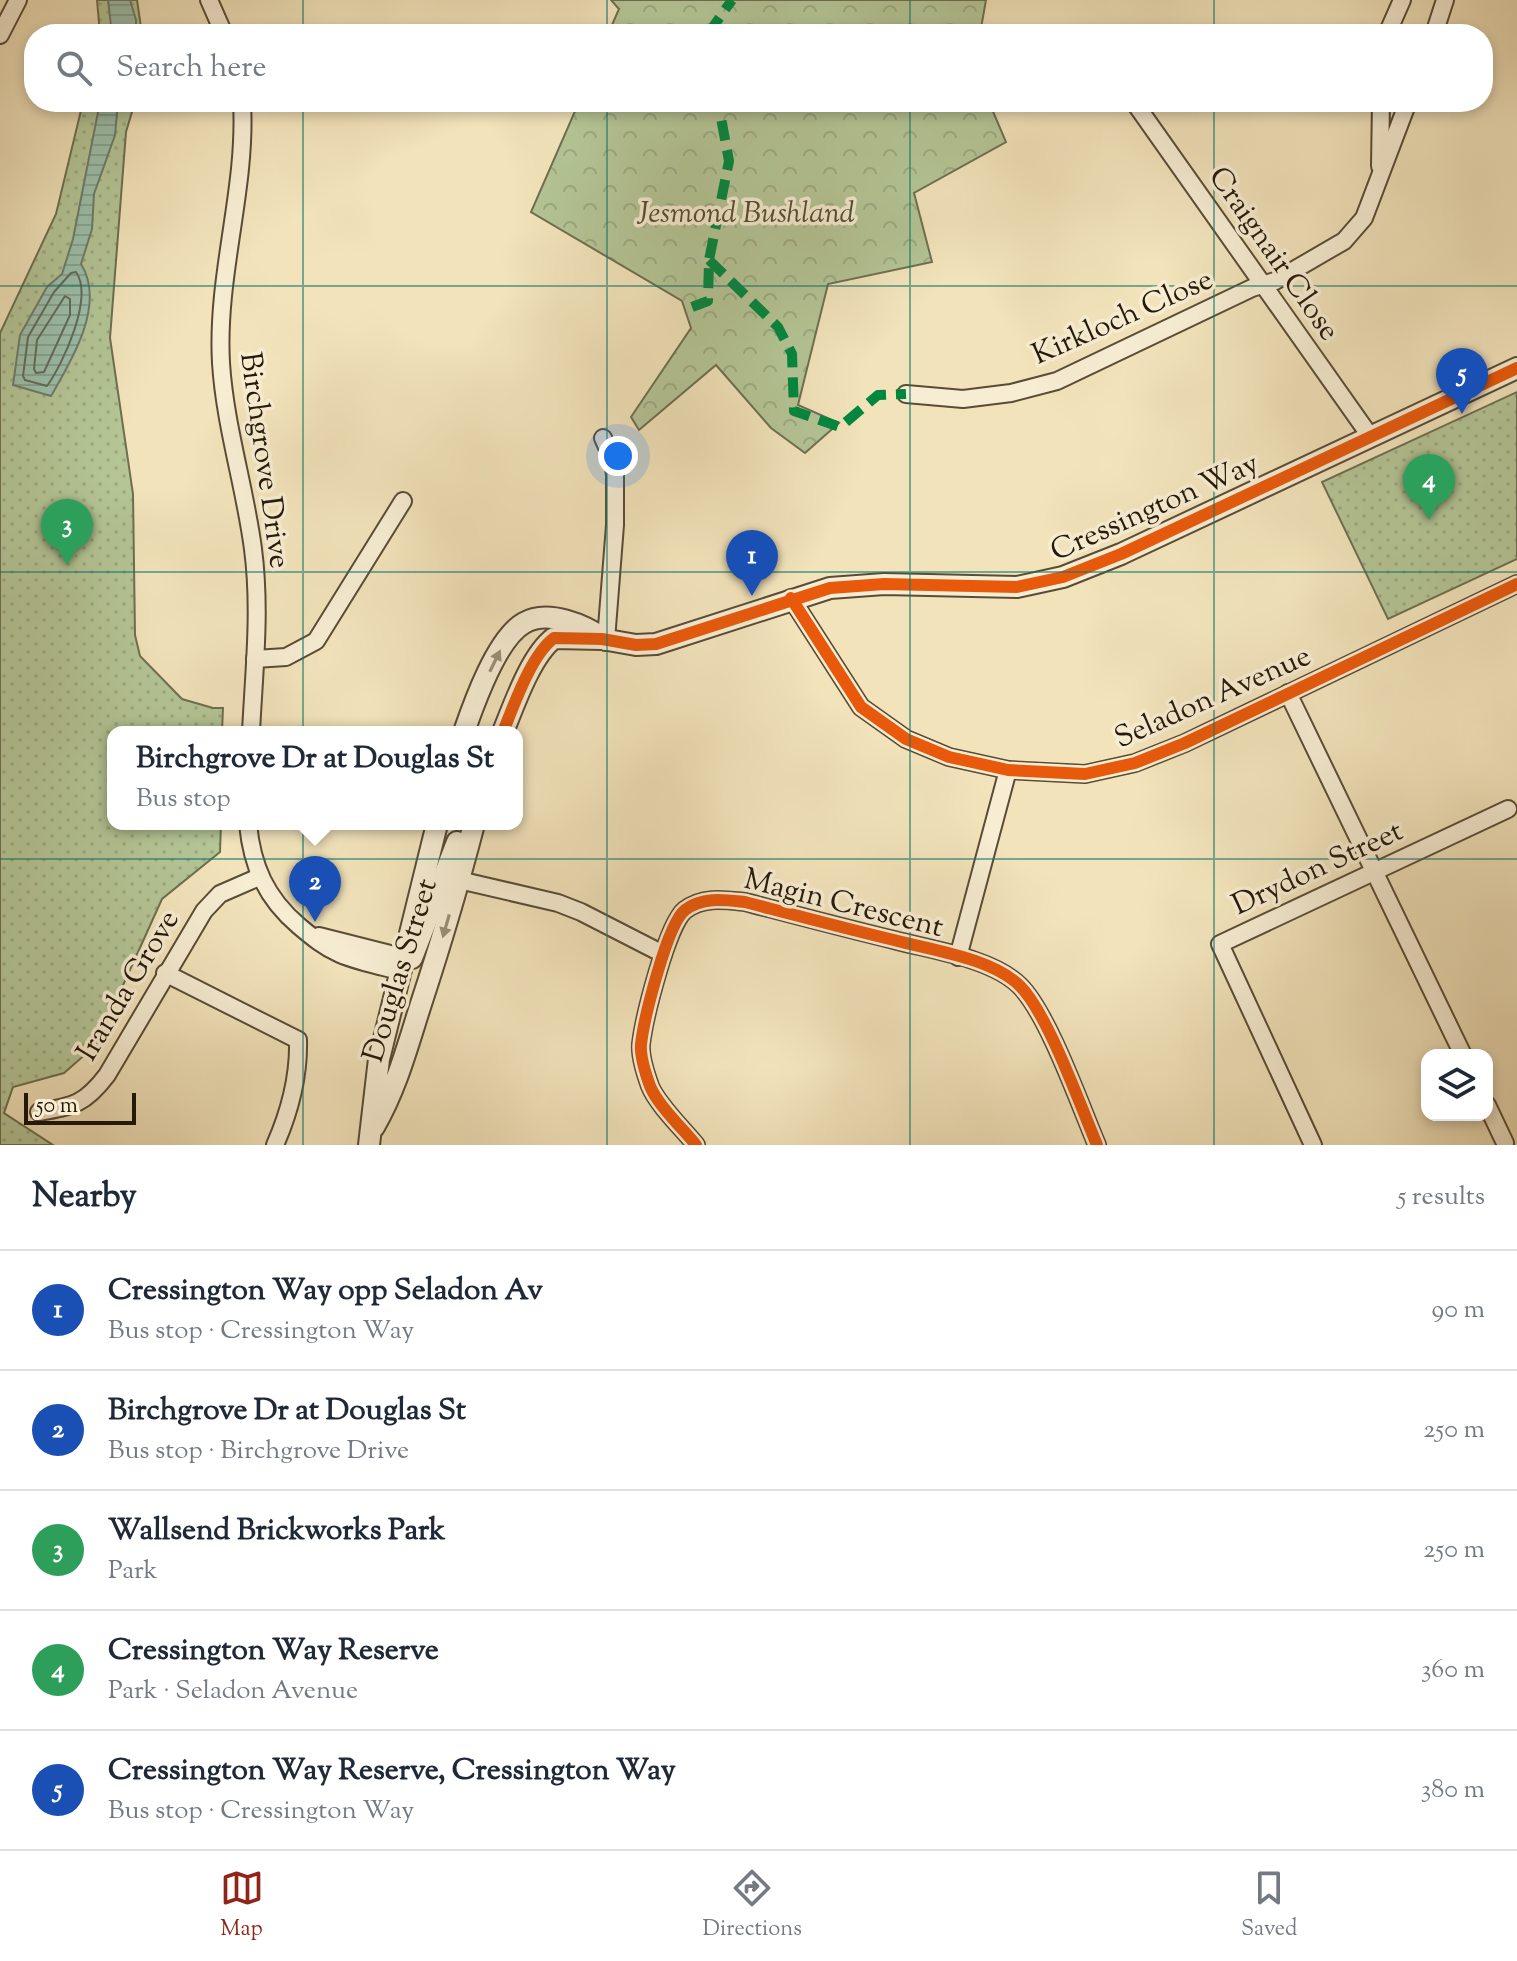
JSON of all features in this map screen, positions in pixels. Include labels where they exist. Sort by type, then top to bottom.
[{"type":"street","points":[[0,35],[18,0]]},
{"type":"street","points":[[209,0],[220,24]]},
{"type":"street","points":[[1391,24],[1402,0]]},
{"type":"street","points":[[1437,24],[1445,0]]},
{"type":"street","name":"Birchgrove Drive","points":[[242,112],[242,155],[222,295],[221,364],[253,549],[257,593],[251,726]]},
{"type":"street","name":"Craignair Close","points":[[1141,112],[1370,436]]},
{"type":"street","points":[[1380,172],[1381,112]]},
{"type":"street","name":"Kirkloch Close","points":[[906,394],[963,399],[1011,393],[1057,381],[1275,281],[1344,241],[1364,218],[1404,112]]},
{"type":"street","name":"Cressington Way","points":[[606,640],[636,645],[656,644],[791,598],[849,586],[1017,587],[1063,577],[1121,554],[1517,368]]},
{"type":"street","points":[[603,438],[613,460],[615,475],[615,525],[606,640]]},
{"type":"street","points":[[255,659],[286,657],[316,641],[403,501]]},
{"type":"street","name":"Seladon Avenue","points":[[791,598],[861,707],[906,739],[949,757],[1008,770],[1085,774],[1135,763],[1185,743],[1517,584]]},
{"type":"street","points":[[467,726],[502,647],[523,623],[551,618],[581,626],[606,640]]},
{"type":"street","points":[[506,726],[533,667],[550,641],[559,637],[606,640]]},
{"type":"street","points":[[1288,693],[1460,1049]]},
{"type":"street","points":[[958,957],[1008,770]]},
{"type":"street","name":"Drydon Street","points":[[1313,1145],[1220,944],[1508,809]]},
{"type":"street","points":[[248,830],[259,877],[272,899],[300,926],[403,964]]},
{"type":"street","name":"Douglas Street","points":[[370,1138],[375,1076],[436,830]]},
{"type":"street","points":[[400,1072],[399,1039],[408,986],[403,964],[421,939],[463,830]]},
{"type":"street","name":"Douglas Street","points":[[370,1138],[400,1072],[472,830]]},
{"type":"street","name":"Iranda Grove","points":[[39,1112],[69,1107],[92,1094],[107,1075],[204,911],[220,894],[259,877]]},
{"type":"street","points":[[459,880],[558,903],[663,954]]},
{"type":"street","name":"Magin Crescent","points":[[696,1145],[650,1089],[640,1047],[663,954],[674,925],[685,910],[700,902],[720,899],[745,902],[996,969],[1020,986],[1046,1029],[1097,1145]]},
{"type":"street","points":[[165,973],[298,1040],[298,1066],[287,1117],[275,1145]]},
{"type":"street","points":[[1493,1116],[1508,1142]]},
{"type":"green space","points":[[97,0],[137,0],[141,24],[99,24]]},
{"type":"green space","points":[[611,0],[986,0],[982,24],[612,24],[619,9]]},
{"type":"green space","points":[[81,112],[132,112],[126,132],[110,338],[133,494],[135,635],[140,656],[182,699],[223,708],[222,726],[107,726],[107,830],[221,830],[220,852],[162,899],[96,1045],[64,1073],[13,1087],[4,1113],[53,1145],[0,1145],[0,333],[56,214]]},
{"type":"green space","name":"Jesmond Bushland","points":[[575,112],[993,112],[1006,142],[914,193],[932,262],[828,284],[798,405],[839,423],[805,453],[771,428],[716,365],[639,430],[631,417],[691,328],[682,301],[531,212]]},
{"type":"green space","points":[[1517,392],[1517,559],[1388,619],[1322,482]]},
{"type":"water","points":[[108,0],[130,0],[136,24],[111,24]]},
{"type":"water","points":[[98,112],[117,112],[115,135],[94,194],[92,229],[81,264],[88,280],[88,314],[76,349],[51,396],[13,385],[20,335],[47,287],[62,274],[73,239]]},
{"type":"marked path","points":[[715,24],[732,0]]},
{"type":"marked path","points":[[692,307],[708,301],[709,260],[729,161],[720,112]]},
{"type":"marked path","points":[[709,260],[778,327],[792,354],[794,411],[840,427],[878,395],[906,394]]},
{"type":"cycle path","points":[[505,726],[531,668],[554,638],[656,644],[830,588],[884,584],[1017,587],[1063,577],[1121,554],[1517,368]]},
{"type":"cycle path","points":[[791,598],[861,707],[906,739],[949,757],[1008,770],[1085,774],[1135,763],[1185,743],[1517,584]]},
{"type":"cycle path","points":[[696,1145],[653,1093],[641,1044],[657,973],[678,919],[692,906],[722,900],[745,902],[960,956],[1008,976],[1031,999],[1041,1017],[1063,1061],[1097,1145]]},
{"type":"place","name":"Cressington Way Reserve, Cressington Way","points":[[1462,414]]},
{"type":"place","name":"Cressington Way Reserve","points":[[1429,520]]},
{"type":"place","name":"Wallsend Brickworks Park","points":[[67,565]]},
{"type":"place","name":"Cressington Way opp Seladon Av","points":[[752,596]]},
{"type":"place","name":"Birchgrove Dr at Douglas St","points":[[315,922]]}]
